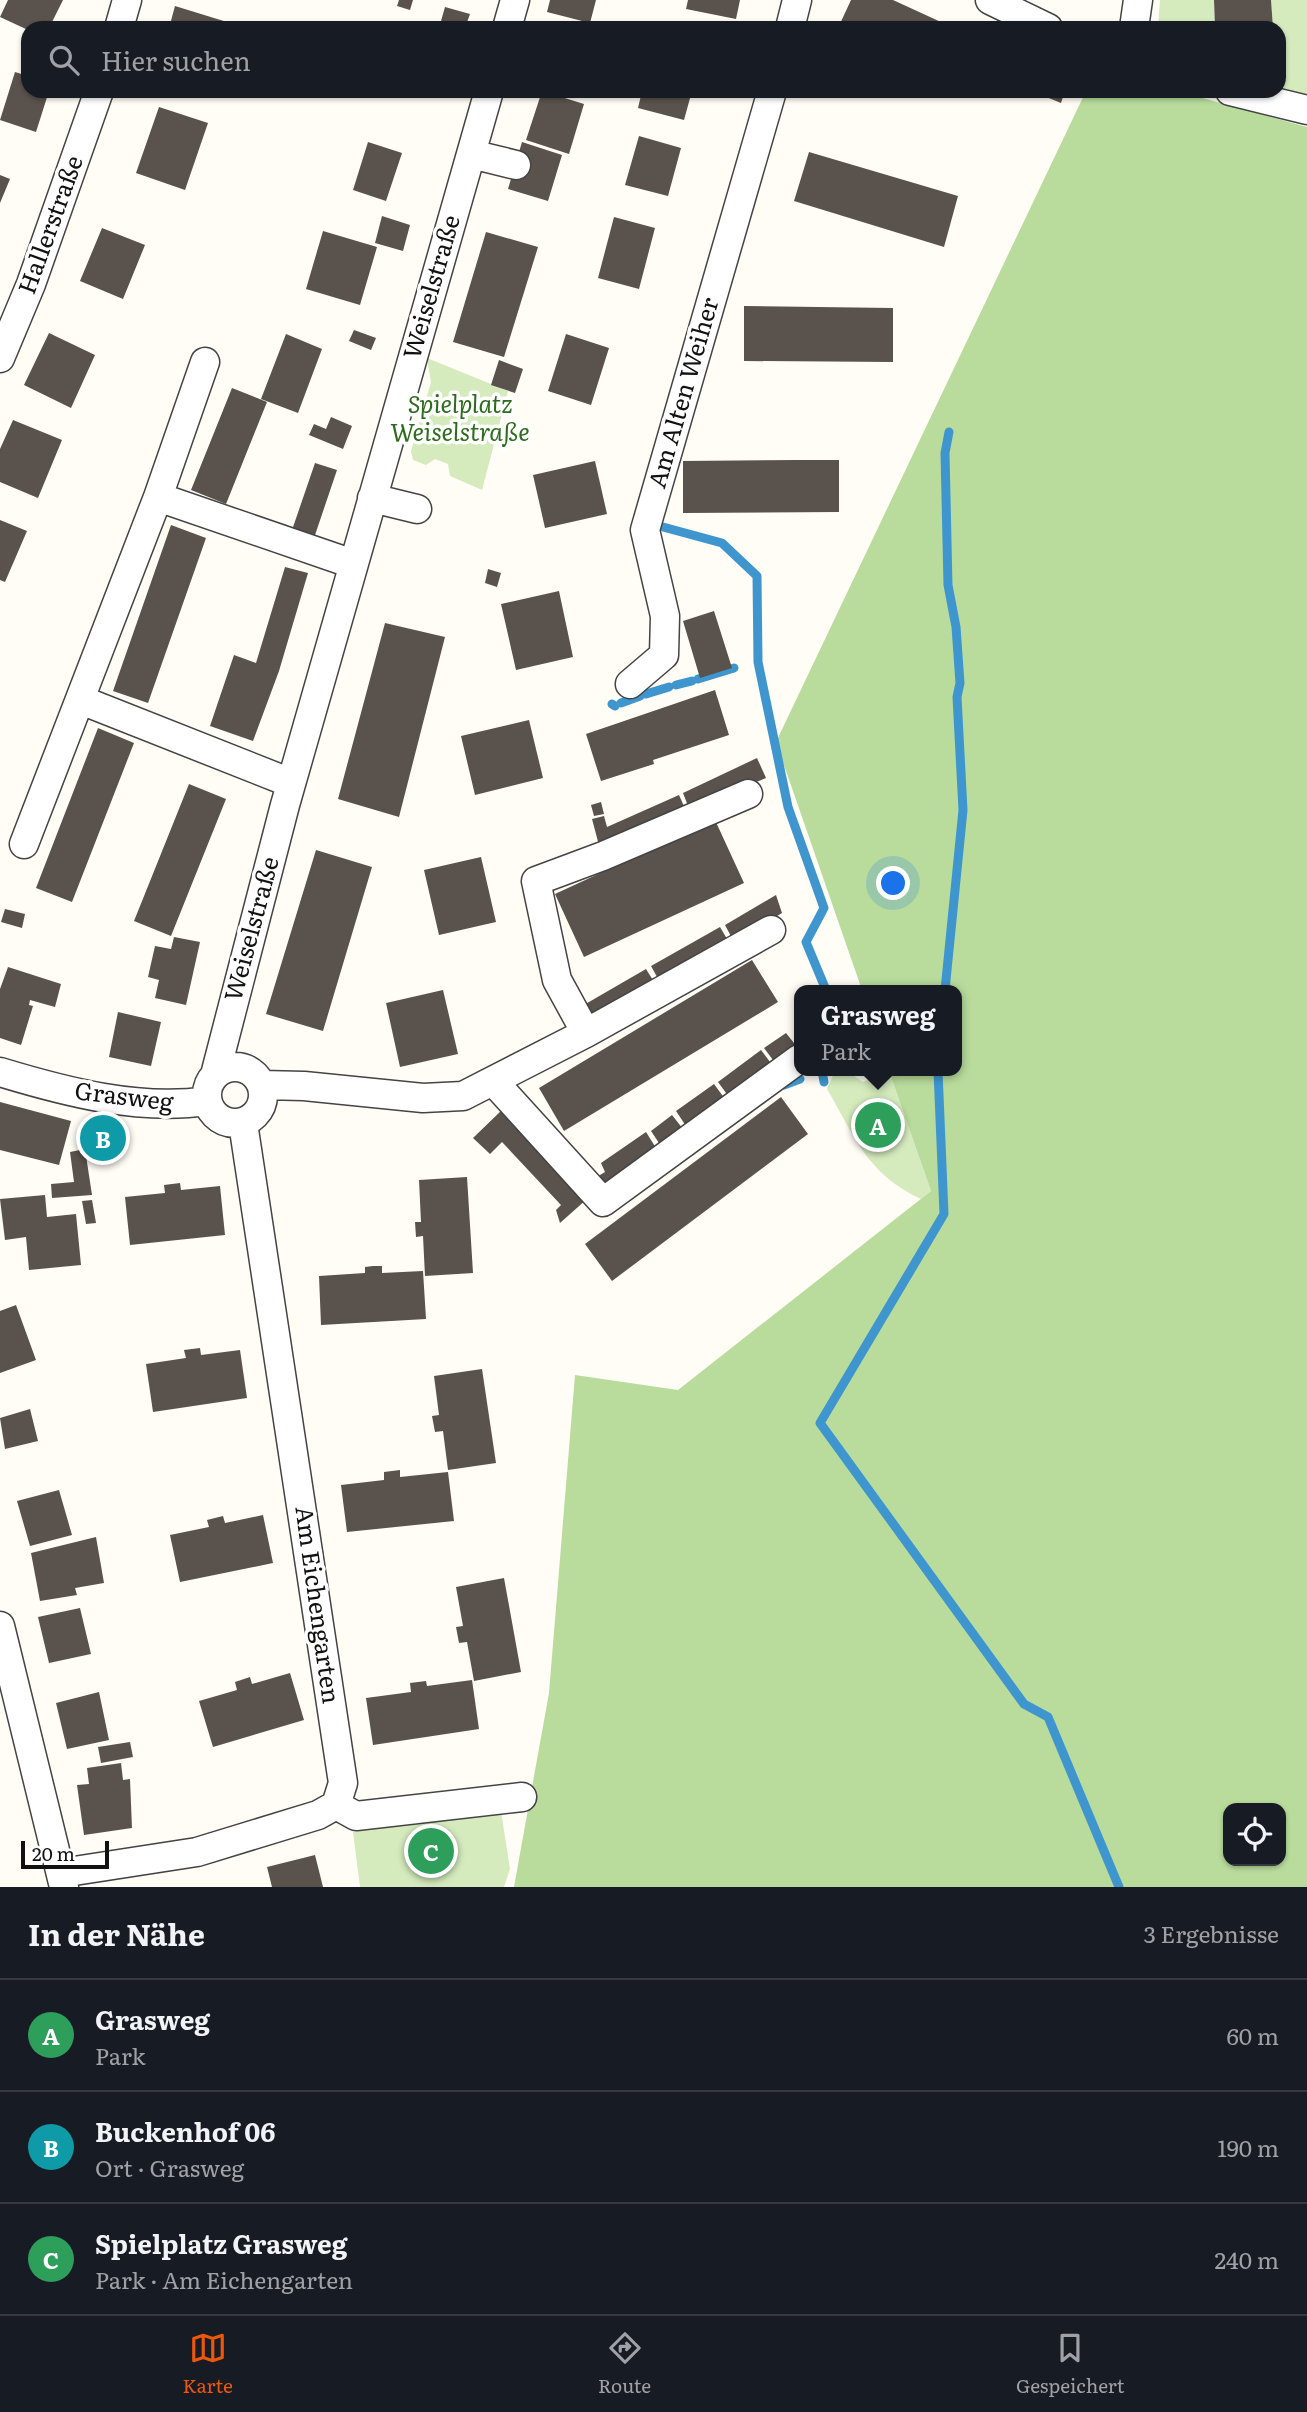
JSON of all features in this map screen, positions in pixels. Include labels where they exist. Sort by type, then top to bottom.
[{"type":"street","points":[[121,21],[127,0]]},
{"type":"street","points":[[509,21],[515,0]]},
{"type":"street","points":[[792,21],[797,0]]},
{"type":"street","points":[[990,0],[1034,21]]},
{"type":"street","points":[[1135,21],[1138,0]]},
{"type":"street","name":"Hallerstraße","points":[[0,358],[31,284],[97,98]]},
{"type":"street","name":"Weiselstraße","points":[[211,1088],[291,783],[487,98]]},
{"type":"street","name":"Am Alten Weiher","points":[[630,684],[664,655],[665,616],[645,530],[770,98]]},
{"type":"street","points":[[1258,98],[1307,110]]},
{"type":"street","points":[[471,154],[516,165]]},
{"type":"street","points":[[24,844],[158,497],[205,362]]},
{"type":"street","points":[[158,497],[353,564]]},
{"type":"street","points":[[372,498],[417,509]]},
{"type":"street","points":[[81,701],[291,783]]},
{"type":"street","points":[[586,1033],[558,980],[536,881],[603,856],[748,794]]},
{"type":"street","points":[[243,1123],[258,1113],[263,1104],[262,1085],[304,1086],[423,1098],[463,1097],[586,1033],[771,930]]},
{"type":"street","points":[[494,1082],[603,1202],[794,1063]]},
{"type":"street","name":"Grasweg","points":[[0,1072],[74,1093],[174,1106],[211,1088],[233,1066],[242,1067],[258,1077],[262,1085]]},
{"type":"street","name":"Grasweg","points":[[211,1088],[216,1117],[225,1122],[243,1123]]},
{"type":"street","name":"Am Eichengarten","points":[[243,1123],[343,1783],[336,1805]]},
{"type":"street","points":[[0,1626],[63,1880],[197,1852],[318,1815],[336,1805],[356,1816],[522,1797]]},
{"type":"green space","points":[[1160,0],[1214,0],[1215,21],[1158,21]]},
{"type":"green space","points":[[1271,0],[1307,0],[1307,94],[1286,90],[1286,21],[1272,21]]},
{"type":"green space","points":[[1083,98],[1202,98],[1307,127],[1307,1887],[514,1887],[549,1693],[575,1375],[678,1390],[931,1191],[891,1076],[962,1076],[962,985],[860,985],[776,742]]},
{"type":"green space","name":"Spielplatz Weiselstraße","points":[[427,358],[508,391],[482,490],[450,476],[448,464],[435,459],[426,465],[413,460],[411,451],[431,382]]},
{"type":"green space","points":[[833,1076],[854,1076],[863,1082],[877,1076],[891,1076],[931,1191],[921,1199],[887,1178],[864,1153],[827,1089]]},
{"type":"green space","points":[[501,1811],[510,1869],[504,1887],[360,1887],[353,1832]]},
{"type":"building","points":[[8,0],[63,0],[52,21],[21,21],[21,27],[0,17]]},
{"type":"building","points":[[399,0],[413,0],[410,10],[397,6]]},
{"type":"building","points":[[550,0],[596,0],[591,21],[547,12]]},
{"type":"building","points":[[688,0],[740,0],[736,19],[686,9]]},
{"type":"building","points":[[851,0],[893,0],[939,21],[841,21]]},
{"type":"building","points":[[1214,0],[1271,0],[1272,21],[1215,21]]},
{"type":"building","points":[[175,6],[224,21],[171,21]]},
{"type":"building","points":[[445,7],[470,14],[468,21],[441,21]]},
{"type":"building","points":[[15,72],[21,74],[21,98],[47,98],[36,132],[0,120]]},
{"type":"building","points":[[540,98],[565,98],[584,104],[569,154],[526,140]]},
{"type":"building","points":[[640,98],[690,98],[684,120],[638,108]]},
{"type":"building","points":[[1049,98],[1063,98],[1061,103]]},
{"type":"building","points":[[159,107],[208,123],[185,190],[136,173]]},
{"type":"building","points":[[639,136],[681,148],[668,196],[625,185]]},
{"type":"building","points":[[368,142],[402,153],[386,201],[353,190]]},
{"type":"building","points":[[522,142],[562,155],[548,201],[508,189]]},
{"type":"building","points":[[809,152],[958,196],[944,247],[794,201]]},
{"type":"building","points":[[0,175],[10,179],[0,203]]},
{"type":"building","points":[[382,216],[410,225],[403,251],[375,243]]},
{"type":"building","points":[[614,217],[655,228],[639,289],[598,278]]},
{"type":"building","points":[[102,228],[145,245],[123,299],[80,281]]},
{"type":"building","points":[[323,231],[377,247],[360,305],[306,289]]},
{"type":"building","points":[[486,232],[538,247],[504,357],[453,342]]},
{"type":"building","points":[[744,306],[893,308],[893,362],[744,361]]},
{"type":"building","points":[[354,330],[376,338],[371,350],[349,341]]},
{"type":"building","points":[[49,333],[95,355],[71,408],[24,385]]},
{"type":"building","points":[[286,334],[322,349],[298,413],[261,399]]},
{"type":"building","points":[[566,334],[609,348],[591,405],[548,391]]},
{"type":"building","points":[[499,360],[523,369],[515,393],[491,385]]},
{"type":"building","points":[[232,388],[267,402],[226,504],[191,490]]},
{"type":"building","points":[[331,417],[352,426],[343,449],[309,435],[314,424],[326,429]]},
{"type":"building","points":[[13,420],[62,440],[38,498],[0,482],[0,449]]},
{"type":"building","points":[[839,460],[839,512],[683,513],[683,461]]},
{"type":"building","points":[[595,461],[607,514],[545,528],[533,475]]},
{"type":"building","points":[[315,463],[337,470],[313,541],[291,533]]},
{"type":"building","points":[[0,520],[27,531],[5,582],[0,580]]},
{"type":"building","points":[[171,525],[206,538],[148,703],[113,691]]},
{"type":"building","points":[[285,567],[308,573],[279,671],[253,741],[210,726],[234,655],[256,663]]},
{"type":"building","points":[[488,569],[501,573],[497,587],[485,583]]},
{"type":"building","points":[[559,591],[573,657],[516,670],[501,604]]},
{"type":"building","points":[[714,611],[732,668],[700,678],[683,621]]},
{"type":"building","points":[[385,623],[445,637],[399,817],[338,799]]},
{"type":"building","points":[[715,690],[729,735],[653,760],[654,764],[601,781],[586,734]]},
{"type":"building","points":[[529,720],[543,778],[475,795],[461,736]]},
{"type":"building","points":[[98,728],[134,743],[72,902],[36,888]]},
{"type":"building","points":[[757,758],[766,778],[690,811],[683,793]]},
{"type":"building","points":[[189,784],[226,799],[171,936],[134,921]]},
{"type":"building","points":[[679,795],[687,813],[600,849],[592,819],[604,816],[607,827]]},
{"type":"building","points":[[601,802],[604,814],[594,816],[591,805]]},
{"type":"building","points":[[715,820],[744,883],[584,957],[555,894]]},
{"type":"building","points":[[316,850],[372,867],[323,1031],[266,1014]]},
{"type":"building","points":[[481,857],[496,922],[439,935],[424,870]]},
{"type":"building","points":[[776,895],[782,913],[734,942],[725,925]]},
{"type":"building","points":[[5,909],[25,914],[22,928],[1,922]]},
{"type":"building","points":[[720,927],[730,944],[661,984],[651,966]]},
{"type":"building","points":[[174,937],[200,942],[186,1005],[155,998],[159,980],[148,977],[155,946],[171,949]]},
{"type":"building","points":[[752,960],[778,1002],[564,1131],[539,1088]]},
{"type":"building","points":[[8,967],[61,984],[55,1007],[30,1000],[29,1005],[33,1006],[21,1045],[0,1038],[0,989]]},
{"type":"building","points":[[646,969],[656,985],[591,1023],[582,1006]]},
{"type":"building","points":[[443,990],[458,1054],[400,1067],[386,1003]]},
{"type":"building","points":[[118,1012],[161,1022],[151,1066],[109,1057]]},
{"type":"building","points":[[786,1033],[794,1043],[794,1051],[776,1064],[764,1048]]},
{"type":"building","points":[[761,1050],[773,1066],[729,1097],[718,1082]]},
{"type":"building","points":[[714,1084],[725,1099],[686,1126],[676,1111]]},
{"type":"building","points":[[781,1097],[808,1134],[612,1281],[585,1244]]},
{"type":"building","points":[[0,1102],[71,1121],[59,1165],[0,1150]]},
{"type":"building","points":[[503,1109],[587,1199],[560,1223],[556,1210],[561,1205],[502,1142],[490,1154],[473,1138]]},
{"type":"building","points":[[672,1115],[683,1129],[661,1146],[651,1131]]},
{"type":"building","points":[[112,1120],[117,1152],[94,1155],[90,1123]]},
{"type":"building","points":[[646,1132],[656,1148],[605,1184],[595,1178],[605,1172],[601,1163]]},
{"type":"building","points":[[85,1149],[92,1195],[52,1198],[51,1184],[74,1182],[70,1152]]},
{"type":"building","points":[[467,1177],[473,1273],[425,1276],[423,1236],[416,1237],[415,1222],[421,1222],[419,1180]]},
{"type":"building","points":[[180,1183],[181,1190],[220,1186],[225,1235],[130,1245],[125,1197],[165,1193],[164,1185]]},
{"type":"building","points":[[45,1195],[47,1217],[76,1214],[81,1265],[29,1270],[26,1237],[5,1240],[0,1199]]},
{"type":"building","points":[[92,1200],[96,1223],[86,1224],[82,1201]]},
{"type":"building","points":[[382,1266],[382,1273],[423,1271],[426,1319],[321,1325],[319,1276],[365,1273],[365,1267]]},
{"type":"building","points":[[16,1305],[36,1360],[0,1373],[0,1311]]},
{"type":"building","points":[[200,1348],[201,1355],[240,1350],[247,1398],[153,1412],[146,1364],[186,1358],[184,1350]]},
{"type":"building","points":[[482,1369],[496,1463],[448,1470],[443,1431],[435,1432],[432,1416],[439,1415],[434,1376]]},
{"type":"building","points":[[30,1409],[38,1441],[5,1449],[0,1418]]},
{"type":"building","points":[[400,1470],[400,1477],[448,1472],[454,1521],[347,1532],[341,1485],[384,1480],[384,1472]]},
{"type":"building","points":[[59,1490],[72,1535],[30,1546],[17,1501]]},
{"type":"building","points":[[263,1515],[273,1563],[180,1582],[170,1535],[209,1527],[207,1520],[223,1516],[225,1523]]},
{"type":"building","points":[[96,1537],[104,1583],[75,1588],[77,1595],[40,1601],[31,1553]]},
{"type":"building","points":[[504,1578],[521,1672],[474,1681],[467,1642],[459,1643],[456,1627],[463,1626],[456,1587]]},
{"type":"building","points":[[80,1608],[91,1654],[49,1663],[38,1617]]},
{"type":"building","points":[[290,1673],[304,1720],[213,1747],[199,1701],[237,1690],[235,1682],[250,1677],[252,1684]]},
{"type":"building","points":[[472,1680],[479,1729],[373,1745],[366,1698],[411,1692],[410,1683],[426,1681],[427,1686]]},
{"type":"building","points":[[99,1692],[109,1740],[67,1749],[56,1703]]},
{"type":"building","points":[[130,1742],[133,1757],[101,1763],[98,1747]]},
{"type":"building","points":[[121,1763],[123,1780],[130,1779],[132,1828],[84,1835],[77,1785],[89,1784],[87,1768]]},
{"type":"building","points":[[315,1855],[323,1887],[272,1887],[267,1867]]},
{"type":"waterway","points":[[946,985],[963,810],[957,697],[960,683],[956,627],[948,585],[945,453],[949,432]]},
{"type":"waterway","points":[[663,527],[722,543],[757,576],[758,662],[788,807],[824,908],[806,942],[824,985]]},
{"type":"waterway","points":[[698,679],[734,668]]},
{"type":"waterway","points":[[676,685],[692,681]]},
{"type":"waterway","points":[[646,694],[669,687]]},
{"type":"waterway","points":[[621,703],[640,696]]},
{"type":"waterway","points":[[823,1076],[824,1082]]},
{"type":"waterway","points":[[938,1076],[944,1214],[820,1423],[1024,1704],[1048,1717],[1119,1887]]},
{"type":"waterway","points":[[784,1085],[800,1079]]},
{"type":"place","name":"Grasweg","points":[[878,1125]]},
{"type":"place","name":"Buckenhof 06","points":[[103,1138]]},
{"type":"place","name":"Spielplatz Grasweg","points":[[431,1851]]}]
